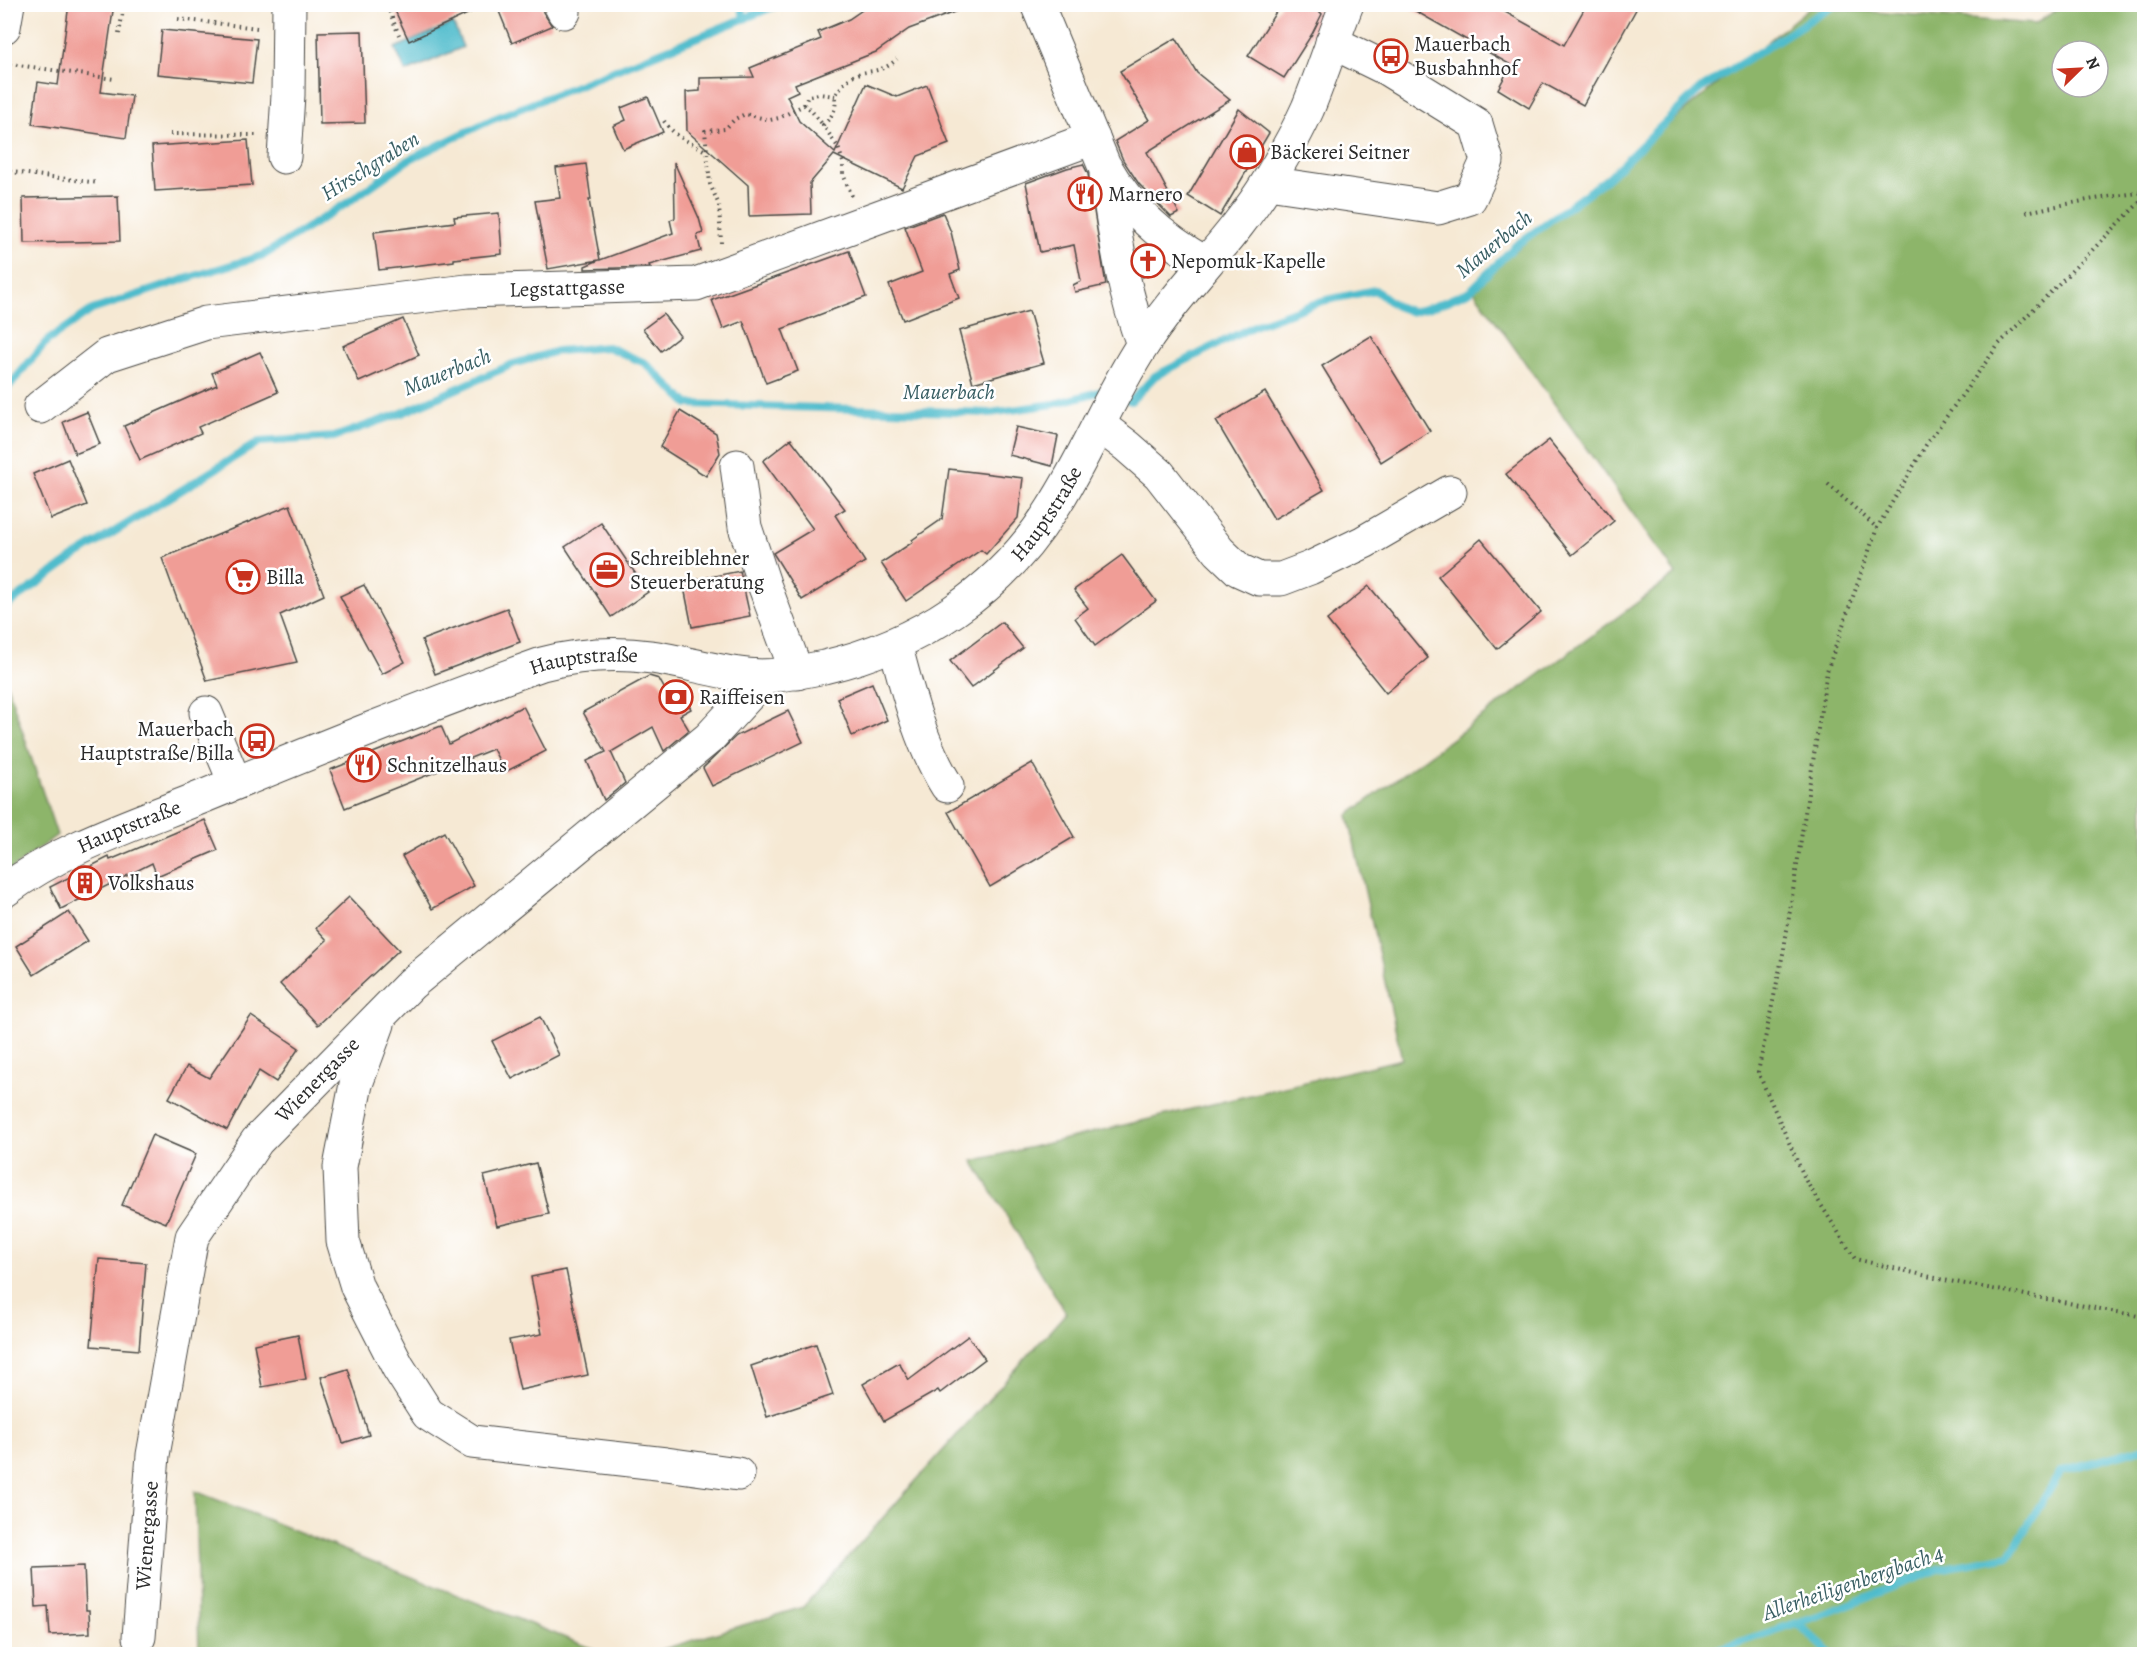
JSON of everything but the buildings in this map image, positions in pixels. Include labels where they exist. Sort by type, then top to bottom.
[{"type":"street","points":[[4,27],[8,4]]},
{"type":"street","points":[[1037,4],[1098,151],[1125,198],[1161,235],[1205,262]]},
{"type":"street","points":[[1143,344],[1179,294],[1242,219],[1268,183],[1307,111],[1347,4]]},
{"type":"street","points":[[285,146],[289,18]]},
{"type":"street","points":[[1268,183],[1438,208],[1470,198],[1487,161],[1476,124],[1387,69],[1332,42]]},
{"type":"street","points":[[1098,151],[1124,278],[1143,344]]},
{"type":"street","name":"Legstattgasse","points":[[40,407],[107,355],[206,323],[467,291],[696,284],[864,223],[1098,151]]},
{"type":"street","name":"Hauptstraße","points":[[4,891],[69,852],[236,783],[515,674],[569,658],[621,654],[651,657],[719,670],[782,674],[855,659],[896,644],[940,621],[1000,576],[1035,536],[1053,509],[1143,344]]},
{"type":"street","points":[[1099,425],[1159,474],[1219,551],[1239,570],[1259,579],[1281,579],[1310,568],[1364,542],[1450,492]]},
{"type":"street","points":[[737,466],[745,527],[765,587],[782,674]]},
{"type":"street","points":[[896,644],[915,715],[935,767],[947,786]]},
{"type":"street","name":"Wienergasse","points":[[139,1637],[153,1455],[192,1237],[257,1141],[411,984],[709,738],[782,674]]},
{"type":"street","points":[[206,713],[236,783]]},
{"type":"street","points":[[381,1014],[356,1084],[340,1167],[343,1241],[357,1287],[398,1366],[428,1414],[472,1442],[738,1474]]},
{"type":"path","points":[[119,34],[124,4]]},
{"type":"path","points":[[395,4],[388,8],[399,35]]},
{"type":"path","points":[[178,20],[289,18]]},
{"type":"path","points":[[824,125],[834,113],[835,96],[845,81],[856,73],[885,69],[897,59]]},
{"type":"path","points":[[4,63],[114,79]]},
{"type":"path","points":[[722,275],[719,205],[710,184],[705,131],[725,129],[740,115],[745,114],[770,120],[789,114],[804,105],[808,96],[812,94],[835,96]]},
{"type":"path","points":[[804,105],[824,125],[838,147],[843,162],[843,174],[864,223]]},
{"type":"path","points":[[664,121],[684,140],[706,151]]},
{"type":"path","points":[[170,134],[285,146]]},
{"type":"path","points":[[4,171],[99,183]]},
{"type":"path","points":[[2026,212],[2145,192]]},
{"type":"path","points":[[2145,198],[1999,344],[1926,445],[1877,528],[1827,671],[1784,950],[1758,1072],[1806,1181],[1855,1259],[1944,1280],[2145,1317]]},
{"type":"path","points":[[1828,484],[1877,528]]},
{"type":"green space","points":[[2064,5],[2144,5],[2144,1654],[647,1654],[803,1607],[1066,1313],[973,1161],[1402,1059],[1348,815],[1676,574],[1471,287],[1810,7],[2035,24]]},
{"type":"green space","points":[[4,676],[57,835],[5,874],[4,874]]},
{"type":"green space","points":[[195,1491],[606,1654],[199,1654]]},
{"type":"water","points":[[453,23],[463,47],[406,72],[395,48]]},
{"type":"waterway","points":[[740,4],[745,19]]},
{"type":"waterway","name":"Hirschgraben","points":[[4,392],[47,341],[92,310],[264,255],[347,203],[408,160],[491,120],[780,4]]},
{"type":"waterway","name":"Mauerbach","points":[[1120,397],[1131,401],[1155,376],[1256,325],[1322,301],[1375,290],[1396,306],[1412,312],[1435,306],[1470,291],[1515,246],[1608,178],[1699,90],[1837,4]]},
{"type":"waterway","name":"Mauerbach","points":[[4,610],[77,555],[259,442],[334,437],[402,413],[513,364],[557,351],[608,347],[645,363],[688,404],[990,413],[1054,404],[1105,392]]},
{"type":"waterway","name":"Allerheiligenbergbach 4","points":[[1705,1654],[1829,1612],[1939,1569],[2009,1556],[2061,1471],[2144,1448]]},
{"type":"waterway","points":[[1797,1623],[1831,1654]]},
{"type":"place","name":"Mauerbach Busbahnhof","points":[[1391,56]]},
{"type":"place","name":"Bäckerei Seitner","points":[[1247,152]]},
{"type":"place","name":"Marnero","points":[[1085,194]]},
{"type":"place","name":"Nepomuk-Kapelle","points":[[1148,261]]},
{"type":"place","name":"Schreiblehner Steuerberatung","points":[[607,570]]},
{"type":"place","name":"Billa","points":[[243,577]]},
{"type":"place","name":"Raiffeisen","points":[[676,697]]},
{"type":"place","name":"Mauerbach Hauptstraße/Billa","points":[[257,741]]},
{"type":"place","name":"Schnitzelhaus","points":[[364,765]]},
{"type":"place","name":"Volkshaus","points":[[85,883]]}]
